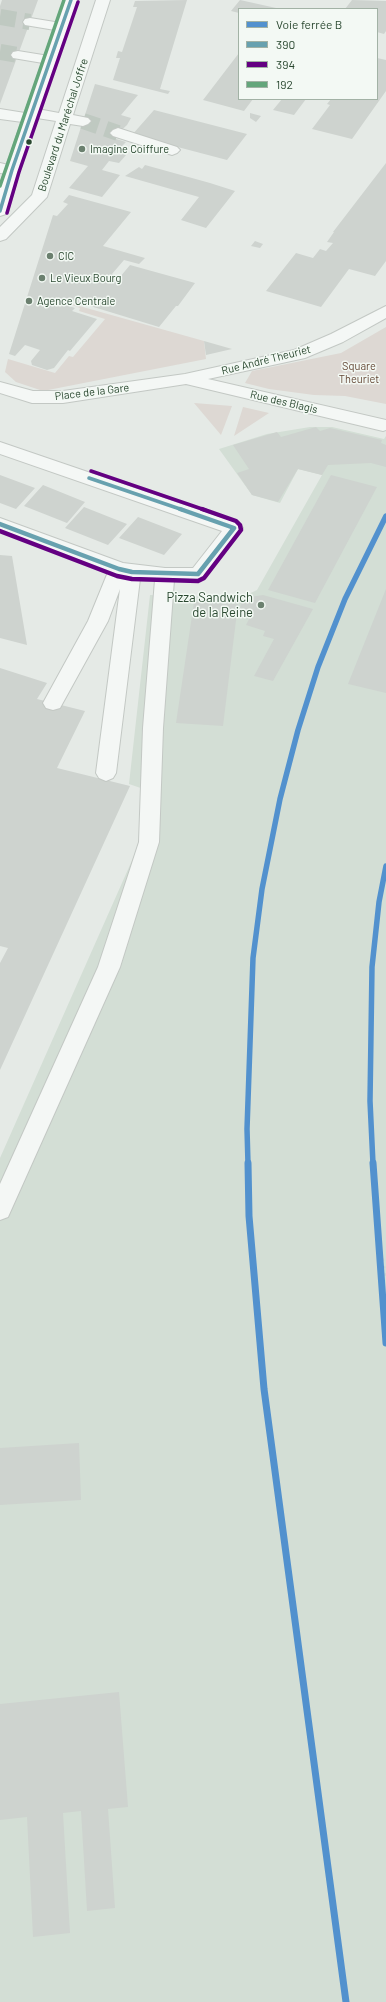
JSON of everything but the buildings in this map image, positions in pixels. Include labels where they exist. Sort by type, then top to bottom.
[{"type":"main road","points":[[0,211],[6,169],[31,115],[71,0]]},
{"type":"street","name":"Boulevard du Maréchal Joffre","points":[[0,236],[39,197],[104,0]]},
{"type":"street","points":[[30,22],[61,27]]},
{"type":"street","points":[[18,56],[49,60]]},
{"type":"street","points":[[0,114],[31,115],[83,121]]},
{"type":"street","points":[[118,133],[172,150]]},
{"type":"street","name":"Rue André Theuriet","points":[[185,379],[299,354],[337,338],[386,311]]},
{"type":"street","name":"Place de la Gare","points":[[0,387],[32,396],[63,397],[185,379]]},
{"type":"street","name":"Rue des Blagis","points":[[185,379],[382,425]]},
{"type":"street","points":[[0,448],[234,528],[198,574],[165,574],[125,570],[0,524]]},
{"type":"street","points":[[53,703],[125,570]]},
{"type":"street","points":[[106,773],[125,570]]},
{"type":"street","points":[[0,1210],[110,967],[148,842],[153,728],[163,619],[165,574]]},
{"type":"shaded area","points":[[310,427],[332,427],[384,439],[386,436],[386,2002],[0,2002],[0,1158],[161,795],[129,784],[150,595],[240,598],[257,590],[322,475],[298,469],[280,503],[252,495],[219,449],[267,434]]},
{"type":"green space","points":[[65,302],[204,341],[206,359],[43,391],[16,382],[5,372],[8,359],[55,373],[69,356],[73,357],[105,319],[79,311],[80,308]]},
{"type":"green space","name":"Square Theuriet","points":[[386,327],[386,404],[345,396],[314,395],[269,389],[245,383],[252,371],[341,353]]},
{"type":"green space","points":[[194,403],[232,406],[221,435]]},
{"type":"green space","points":[[243,407],[269,413],[234,436]]},
{"type":"tunnel","points":[[0,17],[30,22]]},
{"type":"tunnel","points":[[0,52],[18,55]]},
{"type":"tunnel","points":[[83,121],[118,133]]},
{"type":"railway","points":[[377,1229],[386,1281]]},
{"type":"rail line","name":"B","points":[[346,2002],[264,1389],[249,1216],[247,1129],[253,958],[262,889],[280,799],[298,730],[318,667],[345,599],[386,516]]},
{"type":"rail line","name":"B","points":[[386,866],[379,902],[372,967],[370,1101],[377,1229],[386,1343]]},
{"type":"transit line","name":"192","points":[[0,186],[64,0]]},
{"type":"transit line","name":"390","points":[[0,211],[12,170],[71,0]]},
{"type":"transit line","name":"394","points":[[7,213],[19,172],[78,2]]},
{"type":"transit line","name":"394","points":[[0,531],[117,576],[132,579],[198,581],[204,578],[241,530],[240,525],[236,521],[91,471]]},
{"type":"transit line","name":"390","points":[[0,524],[119,569],[132,572],[165,574],[198,574],[234,528],[89,478]]},
{"type":"place","name":"Imagine Coiffure","points":[[82,149]]},
{"type":"place","name":"CIC","points":[[50,256]]},
{"type":"place","name":"Le Vieux Bourg","points":[[42,278]]},
{"type":"place","name":"Agence Centrale","points":[[29,301]]},
{"type":"place","name":"Pizza Sandwich de la Reine","points":[[261,605]]}]
